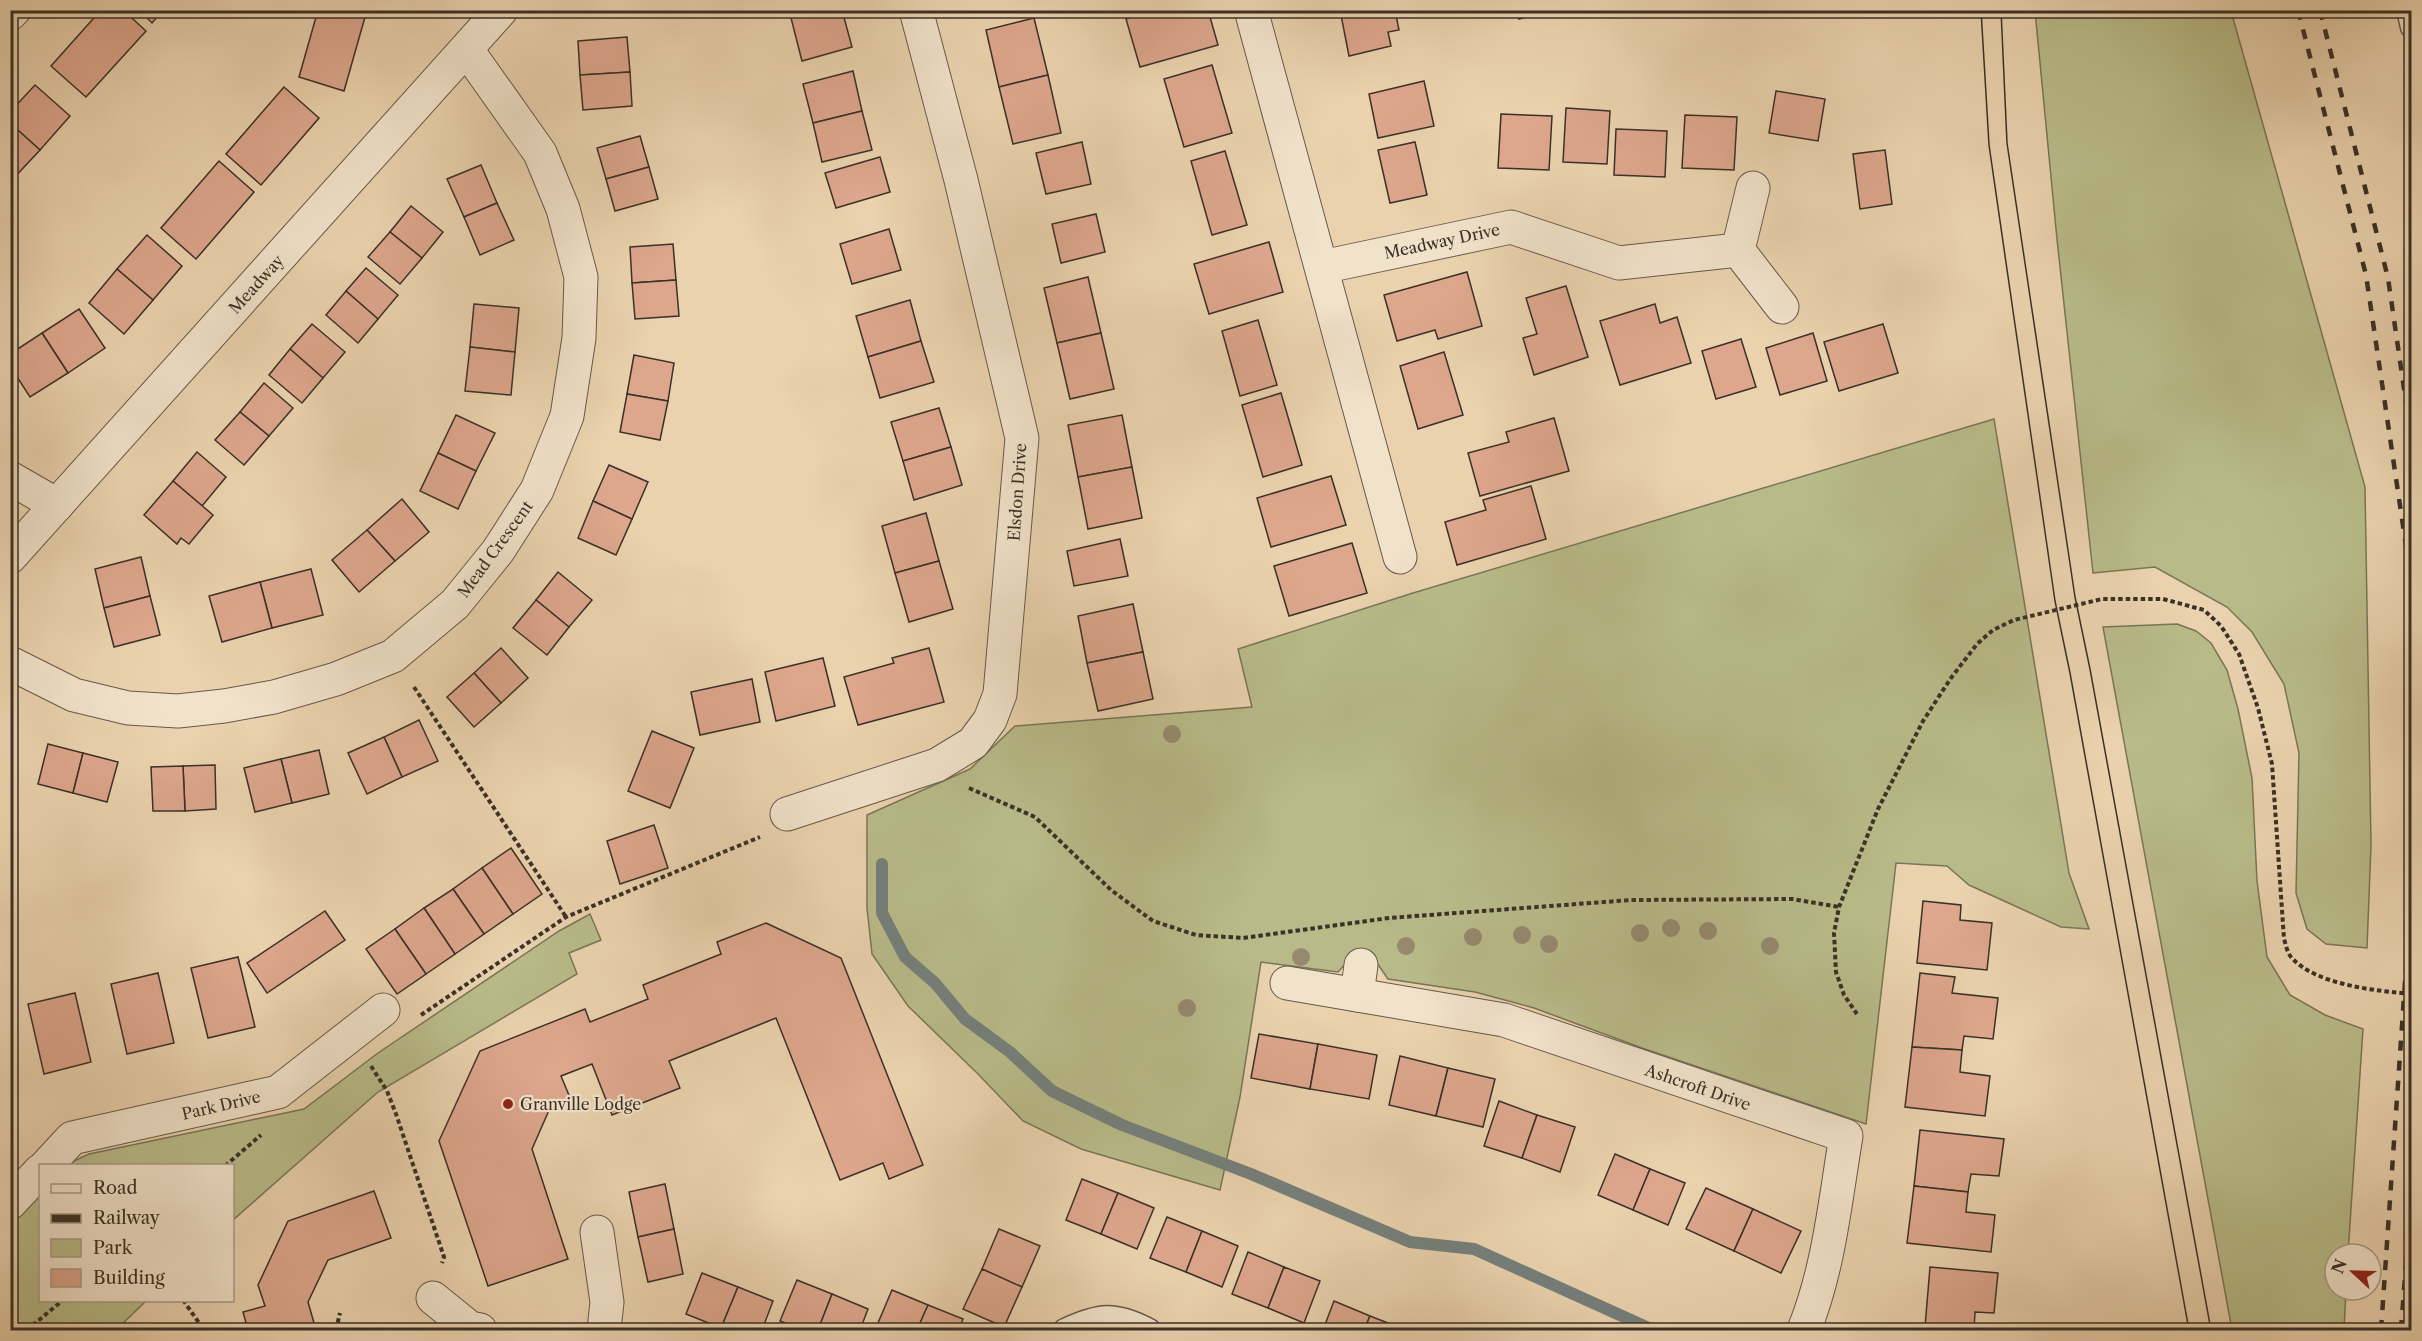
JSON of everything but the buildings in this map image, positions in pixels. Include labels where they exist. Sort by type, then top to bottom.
[{"type":"street","name":"Elsdon Drive","points":[[787,814],[937,765],[973,743],[990,720],[1000,694],[1022,438],[961,180],[916,10]]},
{"type":"street","points":[[1251,10],[1400,557]]},
{"type":"street","name":"Meadway","points":[[10,557],[482,24]]},
{"type":"street","name":"Mead Crescent","points":[[10,663],[74,695],[128,708],[178,711],[225,706],[274,697],[336,679],[393,656],[455,604],[498,551],[537,490],[567,416],[579,338],[581,278],[563,209],[482,24]]},
{"type":"street","points":[[1753,188],[1738,250],[1782,307]]},
{"type":"street","name":"Meadway Drive","points":[[1322,267],[1511,227],[1619,263],[1738,250]]},
{"type":"street","points":[[10,478],[57,505]]},
{"type":"street","name":"Ashcroft Drive","points":[[1287,983],[1359,980],[1504,1020],[1846,1136],[1835,1220],[1813,1307],[1804,1330]]},
{"type":"street","name":"Park Drive","points":[[48,1164],[72,1138],[278,1092],[383,1010]]},
{"type":"street","points":[[10,1203],[39,1172]]},
{"type":"street","points":[[597,1232],[608,1302],[604,1330]]},
{"type":"street","points":[[433,1298],[470,1328],[480,1330]]},
{"type":"lane","points":[[2408,10],[2412,27]]},
{"type":"lane","points":[[1065,1330],[1096,1317],[1130,1320],[1149,1330]]},
{"type":"path","points":[[1857,1014],[1844,995],[1836,972],[1834,933],[1839,907],[1878,809],[1923,721],[1977,644],[1993,630],[2014,620],[2102,599],[2163,599],[2204,610],[2221,626],[2239,654],[2258,708],[2272,765],[2284,939],[2290,955],[2302,967],[2317,975],[2368,990],[2412,994]]},
{"type":"path","points":[[393,656],[566,917]]},
{"type":"path","points":[[937,765],[965,786],[1035,817],[1111,890],[1153,921],[1196,935],[1243,938],[1389,918],[1631,900],[1792,899],[1839,907]]},
{"type":"path","points":[[420,1016],[566,917],[772,832],[787,814]]},
{"type":"path","points":[[350,1036],[387,1090],[444,1257],[433,1298]]},
{"type":"path","points":[[227,1164],[267,1131]]},
{"type":"path","points":[[27,1330],[61,1302]]},
{"type":"path","points":[[184,1302],[204,1330]]},
{"type":"path","points":[[336,1330],[340,1313]]},
{"type":"green space","points":[[2035,11],[2231,11],[2365,487],[2371,845],[2367,948],[2326,944],[2307,929],[2296,893],[2299,753],[2284,684],[2252,632],[2227,607],[2155,567],[2093,573]]},
{"type":"green space","points":[[1994,419],[2069,873],[2089,929],[2061,927],[1969,885],[1947,866],[1896,863],[1866,1124],[1642,1048],[1534,1008],[1475,992],[1388,979],[1375,960],[1352,957],[1338,972],[1261,962],[1240,1097],[1220,1190],[1081,1149],[1023,1121],[908,1006],[872,954],[867,908],[867,815],[970,769],[1015,726],[1252,707],[1238,649],[1413,593]]},
{"type":"green space","points":[[2177,624],[2196,631],[2211,643],[2227,670],[2238,709],[2252,778],[2257,881],[2267,957],[2290,995],[2325,1015],[2363,1029],[2349,1242],[2323,1242],[2323,1302],[2345,1302],[2344,1330],[2232,1330],[2103,627]]},
{"type":"green space","points":[[590,914],[601,940],[569,953],[577,974],[378,1092],[234,1219],[234,1164],[67,1164],[89,1154],[304,1109],[378,1053],[559,931]]},
{"type":"green space","points":[[39,1191],[39,1302],[145,1302],[116,1330],[11,1330],[11,1223]]},
{"type":"waterway","points":[[882,864],[882,913],[905,957],[935,983],[965,1019],[1010,1052],[1052,1091],[1122,1125],[1251,1174],[1410,1242],[1474,1249],[1653,1330]]},
{"type":"tram line","points":[[1981,10],[1989,145],[2055,601],[2189,1330]]},
{"type":"tram line","points":[[2001,10],[2007,143],[2075,597],[2211,1330]]},
{"type":"railway","points":[[2298,10],[2366,275],[2406,546],[2412,858]]},
{"type":"railway","points":[[2320,10],[2388,278],[2412,444]]},
{"type":"railway","points":[[2381,1330],[2412,881]]},
{"type":"railway","points":[[2401,1330],[2412,1184]]},
{"type":"place","name":"Granville Lodge","points":[[508,1104]]}]
